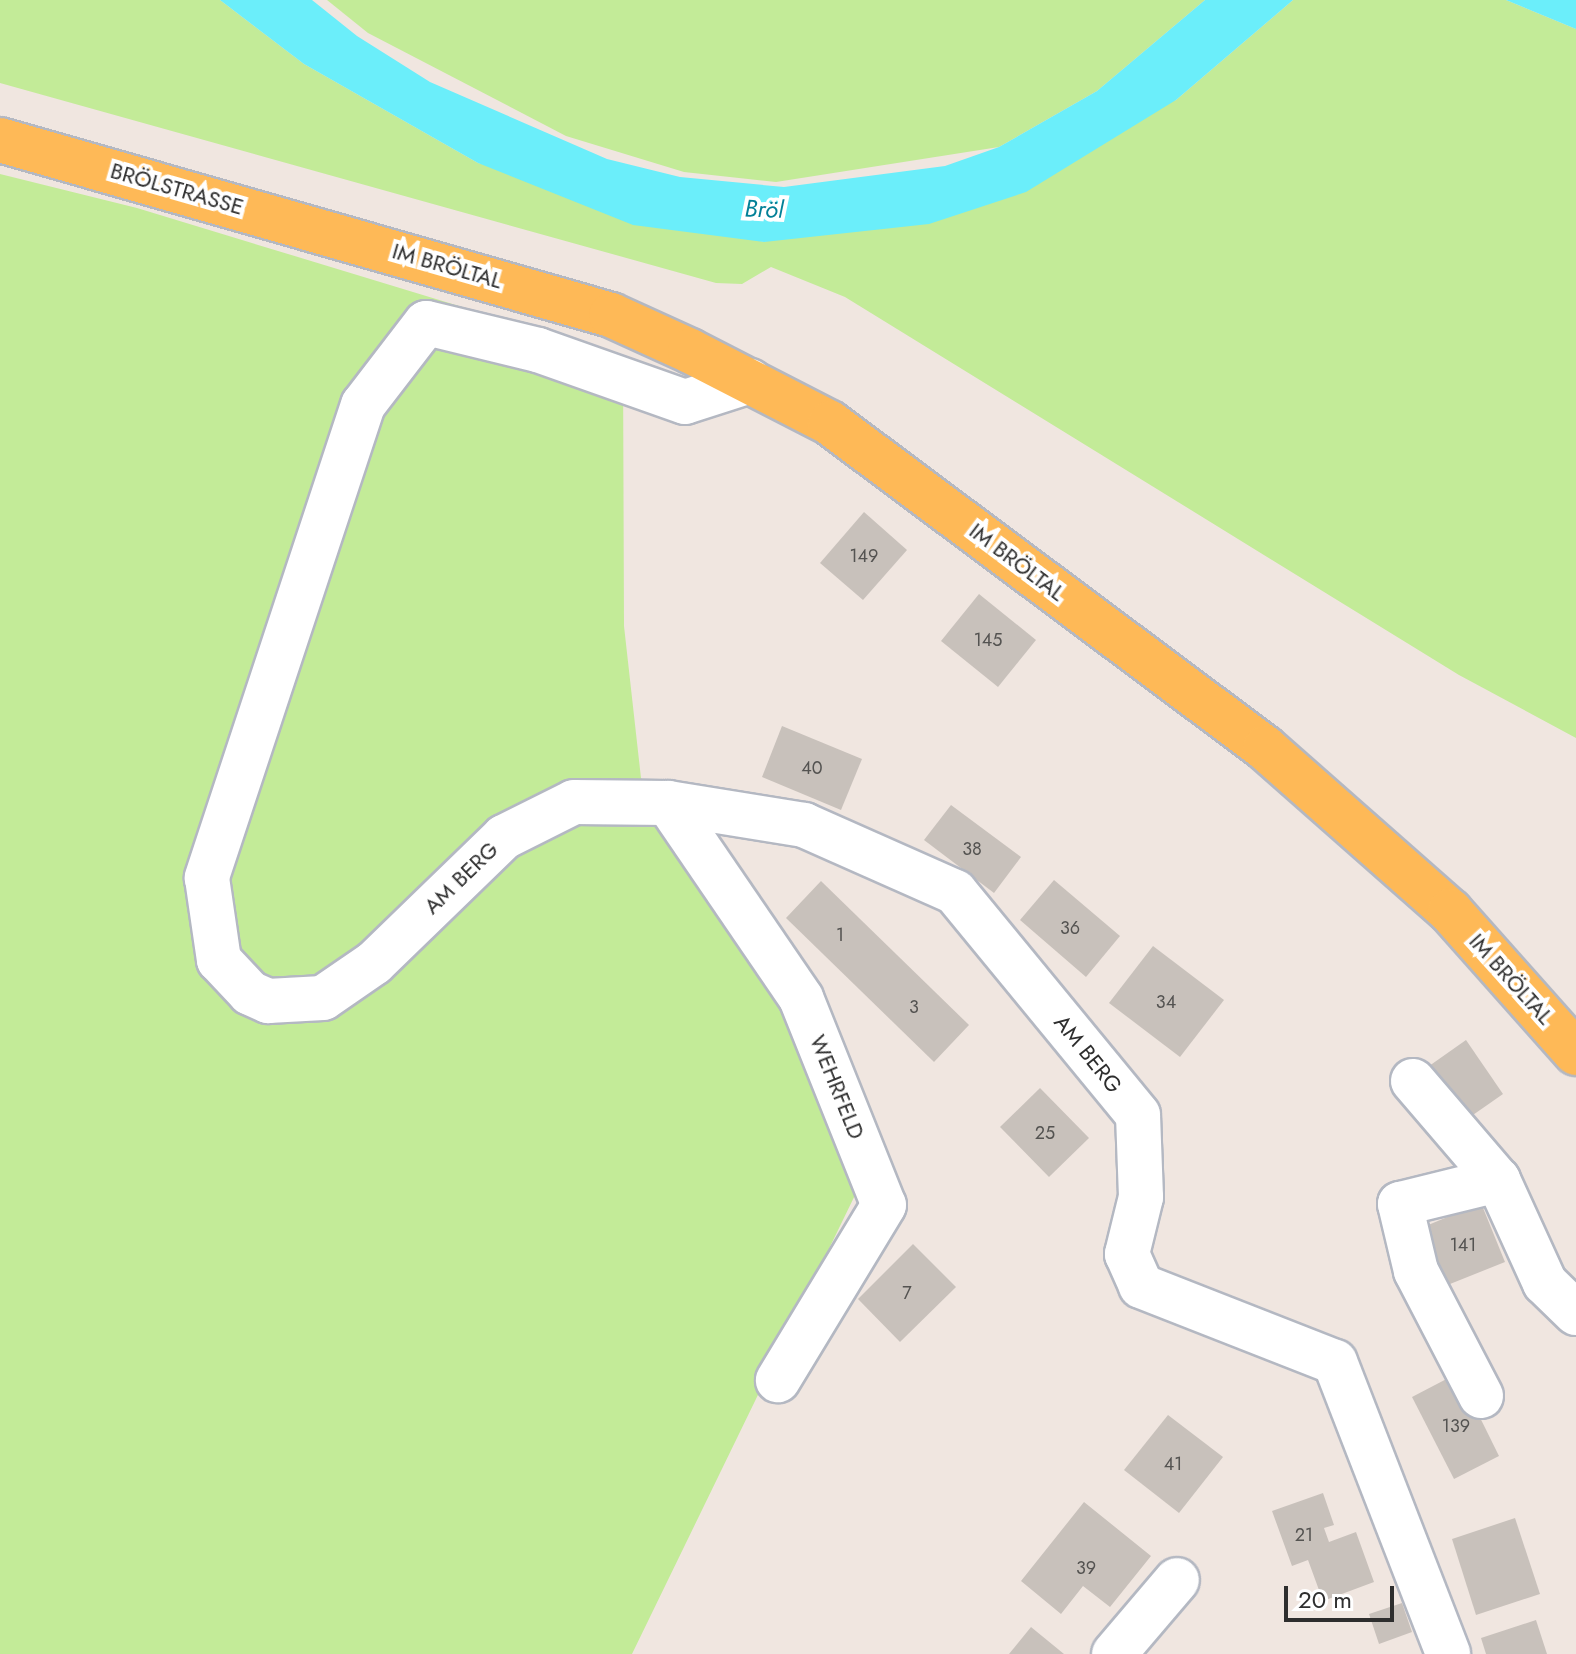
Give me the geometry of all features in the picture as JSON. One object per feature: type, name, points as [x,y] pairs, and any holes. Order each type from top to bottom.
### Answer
[{"type":"main road","name":"BRÖLSTRASSE","points":[[0,140],[353,238]]},
{"type":"main road","name":"IM BRÖLTAL","points":[[353,238],[611,315],[830,423],[1265,748],[1450,911],[1576,1053]]},
{"type":"street","name":"AM BERG","points":[[750,381],[685,402],[538,350],[426,323],[363,405],[207,878],[219,960],[250,993],[268,1001],[323,998],[374,963],[504,837],[574,802],[668,803],[804,825],[955,892],[1138,1115],[1141,1197],[1127,1254],[1141,1286],[1335,1362],[1448,1654]]},
{"type":"street","name":"WEHRFELD","points":[[668,803],[801,998],[884,1205],[778,1380]]},
{"type":"street","points":[[1413,1081],[1498,1180],[1545,1283],[1576,1313]]},
{"type":"street","points":[[1481,1396],[1416,1271],[1400,1204],[1498,1180]]},
{"type":"street","points":[[1114,1654],[1177,1580]]},
{"type":"green space","points":[[0,0],[220,0],[304,64],[478,163],[764,242],[1176,100],[1293,0],[1506,0],[1576,29],[1576,738],[1459,675],[845,297],[771,267],[742,284],[716,283],[0,83]]},
{"type":"green space","points":[[327,0],[1205,0],[1097,91],[999,147],[776,182],[684,172],[566,136],[368,33]]},
{"type":"green space","points":[[0,174],[137,208],[623,356],[624,626],[641,778],[784,1002],[858,1189],[632,1654],[0,1654]]},
{"type":"water","name":"Bröl","points":[[220,0],[312,0],[357,36],[430,82],[607,159],[680,177],[784,187],[945,166],[999,147],[1097,91],[1205,0],[1293,0],[1176,100],[1026,192],[929,224],[764,242],[633,225],[478,163],[304,64]]},
{"type":"water","points":[[1506,0],[1576,0],[1576,29]]},
{"type":"building","points":[[864,512],[907,550],[863,600],[820,563]]},
{"type":"building","points":[[979,594],[1036,640],[998,687],[941,641]]},
{"type":"building","points":[[782,726],[862,759],[841,810],[762,777]]},
{"type":"building","points":[[951,805],[1021,857],[994,893],[924,840]]},
{"type":"building","points":[[1054,880],[1120,936],[1086,977],[1020,920]]},
{"type":"building","points":[[821,881],[969,1025],[934,1062],[786,918]]},
{"type":"building","points":[[1153,946],[1224,1000],[1180,1057],[1109,1003]]},
{"type":"building","points":[[1466,1040],[1503,1094],[1460,1124],[1422,1071]]},
{"type":"building","points":[[1040,1088],[1089,1138],[1049,1177],[1000,1127]]},
{"type":"building","points":[[1481,1203],[1505,1262],[1445,1286],[1421,1228]]},
{"type":"building","points":[[913,1244],[956,1287],[900,1342],[858,1299]]},
{"type":"building","points":[[1458,1373],[1499,1456],[1454,1479],[1412,1397]]},
{"type":"building","points":[[1168,1415],[1223,1457],[1179,1513],[1124,1470]]},
{"type":"building","points":[[1323,1493],[1334,1525],[1324,1528],[1329,1542],[1356,1532],[1374,1582],[1323,1601],[1308,1560],[1292,1566],[1272,1511]]},
{"type":"building","points":[[1084,1502],[1151,1556],[1110,1607],[1083,1586],[1061,1614],[1021,1581]]},
{"type":"building","points":[[1515,1518],[1540,1594],[1476,1615],[1452,1539]]},
{"type":"building","points":[[1402,1603],[1412,1632],[1379,1644],[1369,1614]]},
{"type":"building","points":[[1536,1620],[1547,1654],[1486,1654],[1481,1638]]},
{"type":"building","points":[[1031,1627],[1064,1654],[1009,1654]]}]
